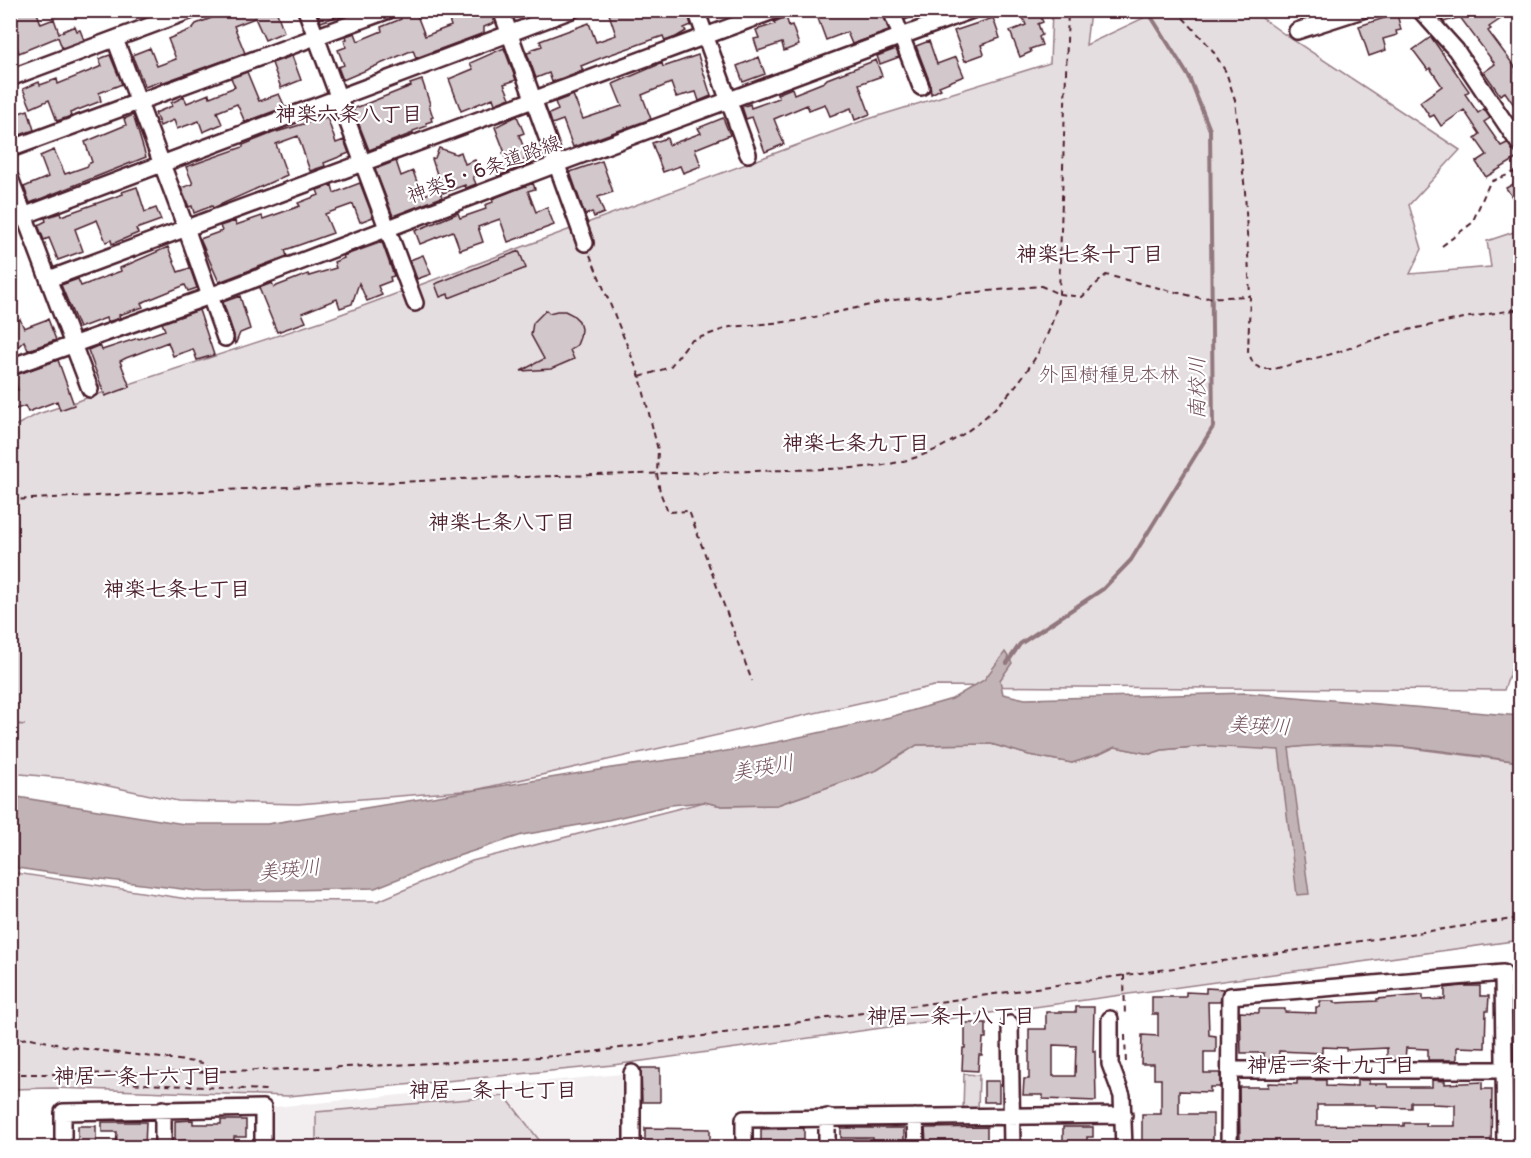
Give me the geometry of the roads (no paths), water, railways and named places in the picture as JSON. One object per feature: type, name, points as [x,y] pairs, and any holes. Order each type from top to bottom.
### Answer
[{"type":"street","points":[[306,10],[415,303]]},
{"type":"street","points":[[10,149],[389,10]]},
{"type":"street","points":[[501,10],[585,243]]},
{"type":"street","points":[[17,219],[572,10]]},
{"type":"street","points":[[696,10],[747,154]]},
{"type":"street","points":[[49,279],[776,10]]},
{"type":"street","points":[[891,10],[921,87]]},
{"type":"street","name":"神楽5・6条道路線","points":[[10,367],[210,296],[387,227],[902,38],[972,10]]},
{"type":"street","points":[[1297,31],[1362,10]]},
{"type":"street","points":[[1420,10],[1455,50],[1521,145]]},
{"type":"street","points":[[10,78],[186,12]]},
{"type":"street","points":[[115,39],[225,338]]},
{"type":"street","points":[[10,178],[17,219],[49,279],[90,389]]},
{"type":"street","points":[[1229,1148],[1230,996],[1503,973],[1504,1148]]},
{"type":"street","points":[[1504,981],[1521,981]]},
{"type":"street","points":[[1110,1019],[1110,1064],[1122,1096],[1124,1148]]},
{"type":"street","points":[[1010,1024],[1012,1148]]},
{"type":"street","points":[[1230,1070],[1521,1070]]},
{"type":"street","points":[[632,1073],[632,1148]]},
{"type":"street","points":[[63,1148],[63,1112],[263,1108],[263,1148]]},
{"type":"street","points":[[163,1109],[163,1148]]},
{"type":"street","points":[[744,1148],[744,1119],[1124,1115]]},
{"type":"street","points":[[827,1117],[827,1148]]},
{"type":"street","points":[[915,1117],[916,1148]]},
{"type":"water","name":"美瑛川","points":[[1005,652],[1012,663],[1000,680],[1003,694],[1025,699],[1247,693],[1520,716],[1520,762],[1434,750],[1376,745],[1318,745],[1289,748],[1309,894],[1297,895],[1279,750],[1205,746],[1162,750],[1150,754],[1115,747],[1072,763],[1029,755],[991,744],[917,745],[877,770],[777,805],[722,806],[704,802],[671,805],[608,820],[522,835],[443,861],[375,888],[206,892],[11,867],[11,796],[184,824],[267,824],[704,755],[777,742],[890,717],[952,699],[984,680]]},
{"type":"water","points":[[575,1141],[609,1141],[609,1147],[575,1147]]},
{"type":"waterway","name":"南校川","points":[[1007,663],[1020,644],[1103,589],[1131,560],[1213,427],[1210,130],[1189,77],[1147,10]]},
{"type":"waterway","points":[[13,864],[14,1031]]},
{"type":"waterway","points":[[13,1148],[14,1095]]},
{"type":"district","name":"神楽六条八丁目","points":[[349,114]]},
{"type":"district","name":"神楽七条十丁目","points":[[1090,254]]},
{"type":"district","name":"神楽七条九丁目","points":[[856,443]]},
{"type":"district","name":"神楽七条八丁目","points":[[502,522]]},
{"type":"district","name":"神楽七条七丁目","points":[[177,589]]},
{"type":"district","name":"神居一条十八丁目","points":[[951,1016]]},
{"type":"district","name":"神居一条十九丁目","points":[[1331,1065]]},
{"type":"district","name":"神居一条十六丁目","points":[[138,1076]]},
{"type":"district","name":"神居一条十七丁目","points":[[493,1090]]},
{"type":"park label","name":"外国樹種見本林","points":[[1109,374]]}]
